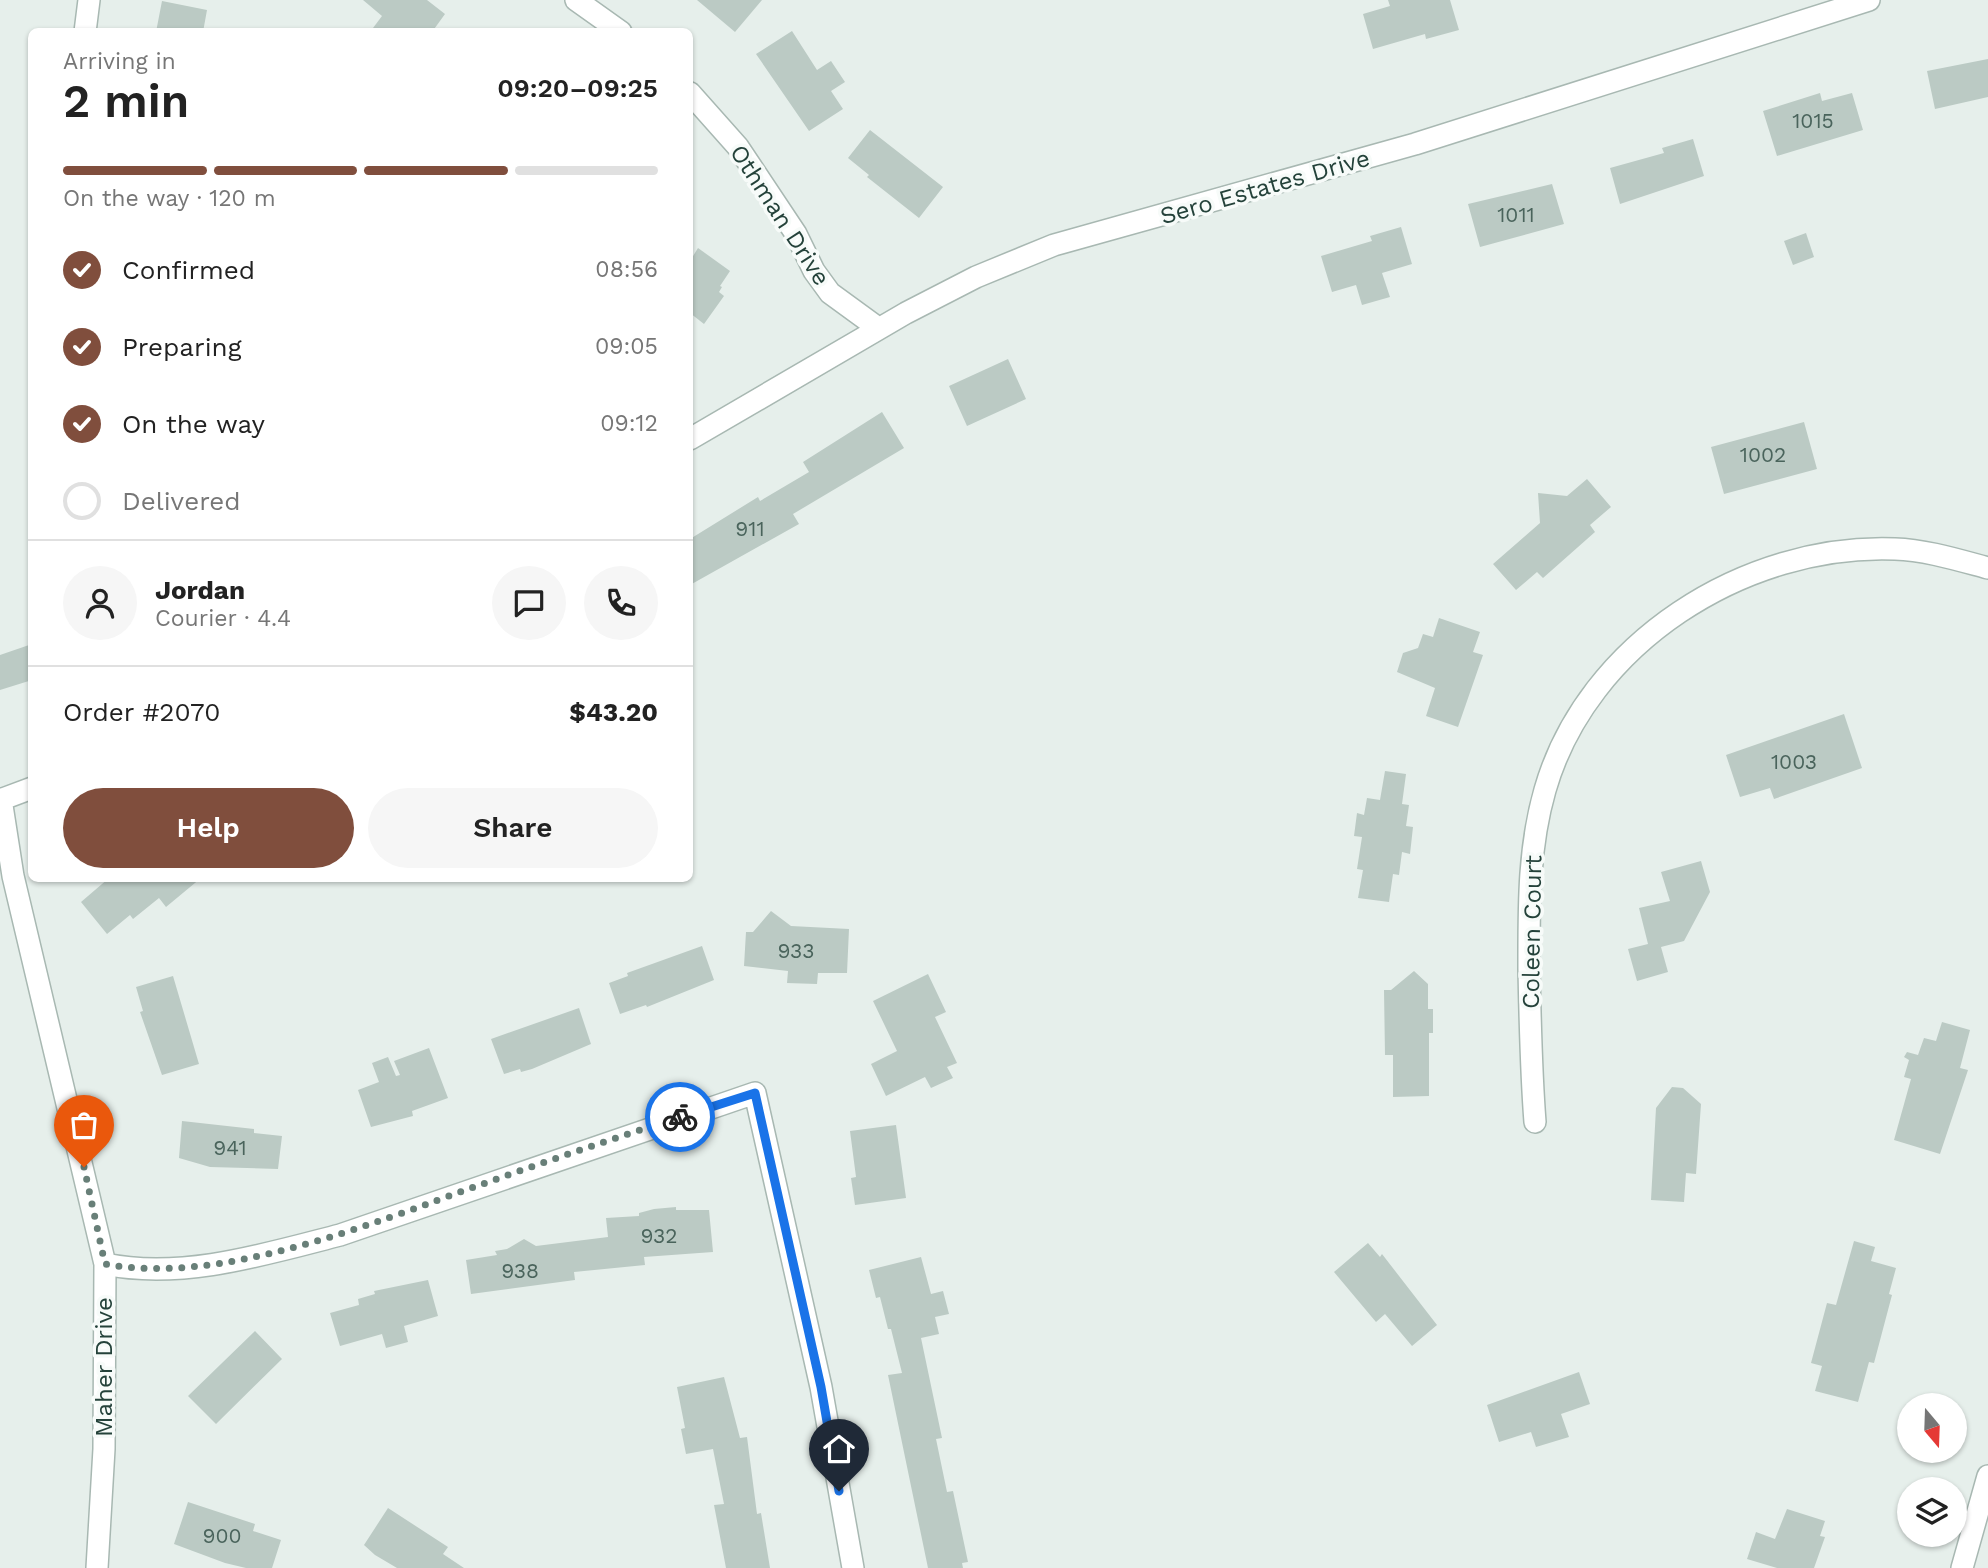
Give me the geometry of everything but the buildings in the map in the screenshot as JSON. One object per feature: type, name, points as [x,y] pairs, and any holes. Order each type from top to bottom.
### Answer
[{"type":"street","points":[[86,28],[89,0]]},
{"type":"street","points":[[576,0],[615,28]]},
{"type":"street","name":"Sero Estates Drive","points":[[693,437],[878,328],[976,277],[1054,246],[1415,144],[1869,0]]},
{"type":"street","name":"Othman Drive","points":[[693,96],[738,147],[796,234],[814,271],[830,293],[878,328]]},
{"type":"street","name":"Coleen Court","points":[[1535,1122],[1531,1069],[1529,910],[1535,831],[1545,789],[1560,748],[1587,702],[1608,674],[1640,642],[1686,607],[1747,577],[1790,562],[1825,553],[1896,549],[1937,555],[1988,568]]},
{"type":"street","points":[[1,800],[28,790]]},
{"type":"street","name":"Maher Drive","points":[[1,800],[13,876],[105,1264],[105,1424],[97,1568]]},
{"type":"street","points":[[105,1264],[121,1267],[191,1266],[244,1258],[328,1238],[755,1093],[821,1387],[853,1568]]},
{"type":"street","points":[[1962,1568],[1988,1476]]},
{"type":"way so far","points":[[84,1167],[105,1264],[121,1267],[191,1266],[277,1251],[340,1235],[680,1117]]},
{"type":"route","points":[[680,1117],[755,1093],[821,1387],[839,1491]]}]
